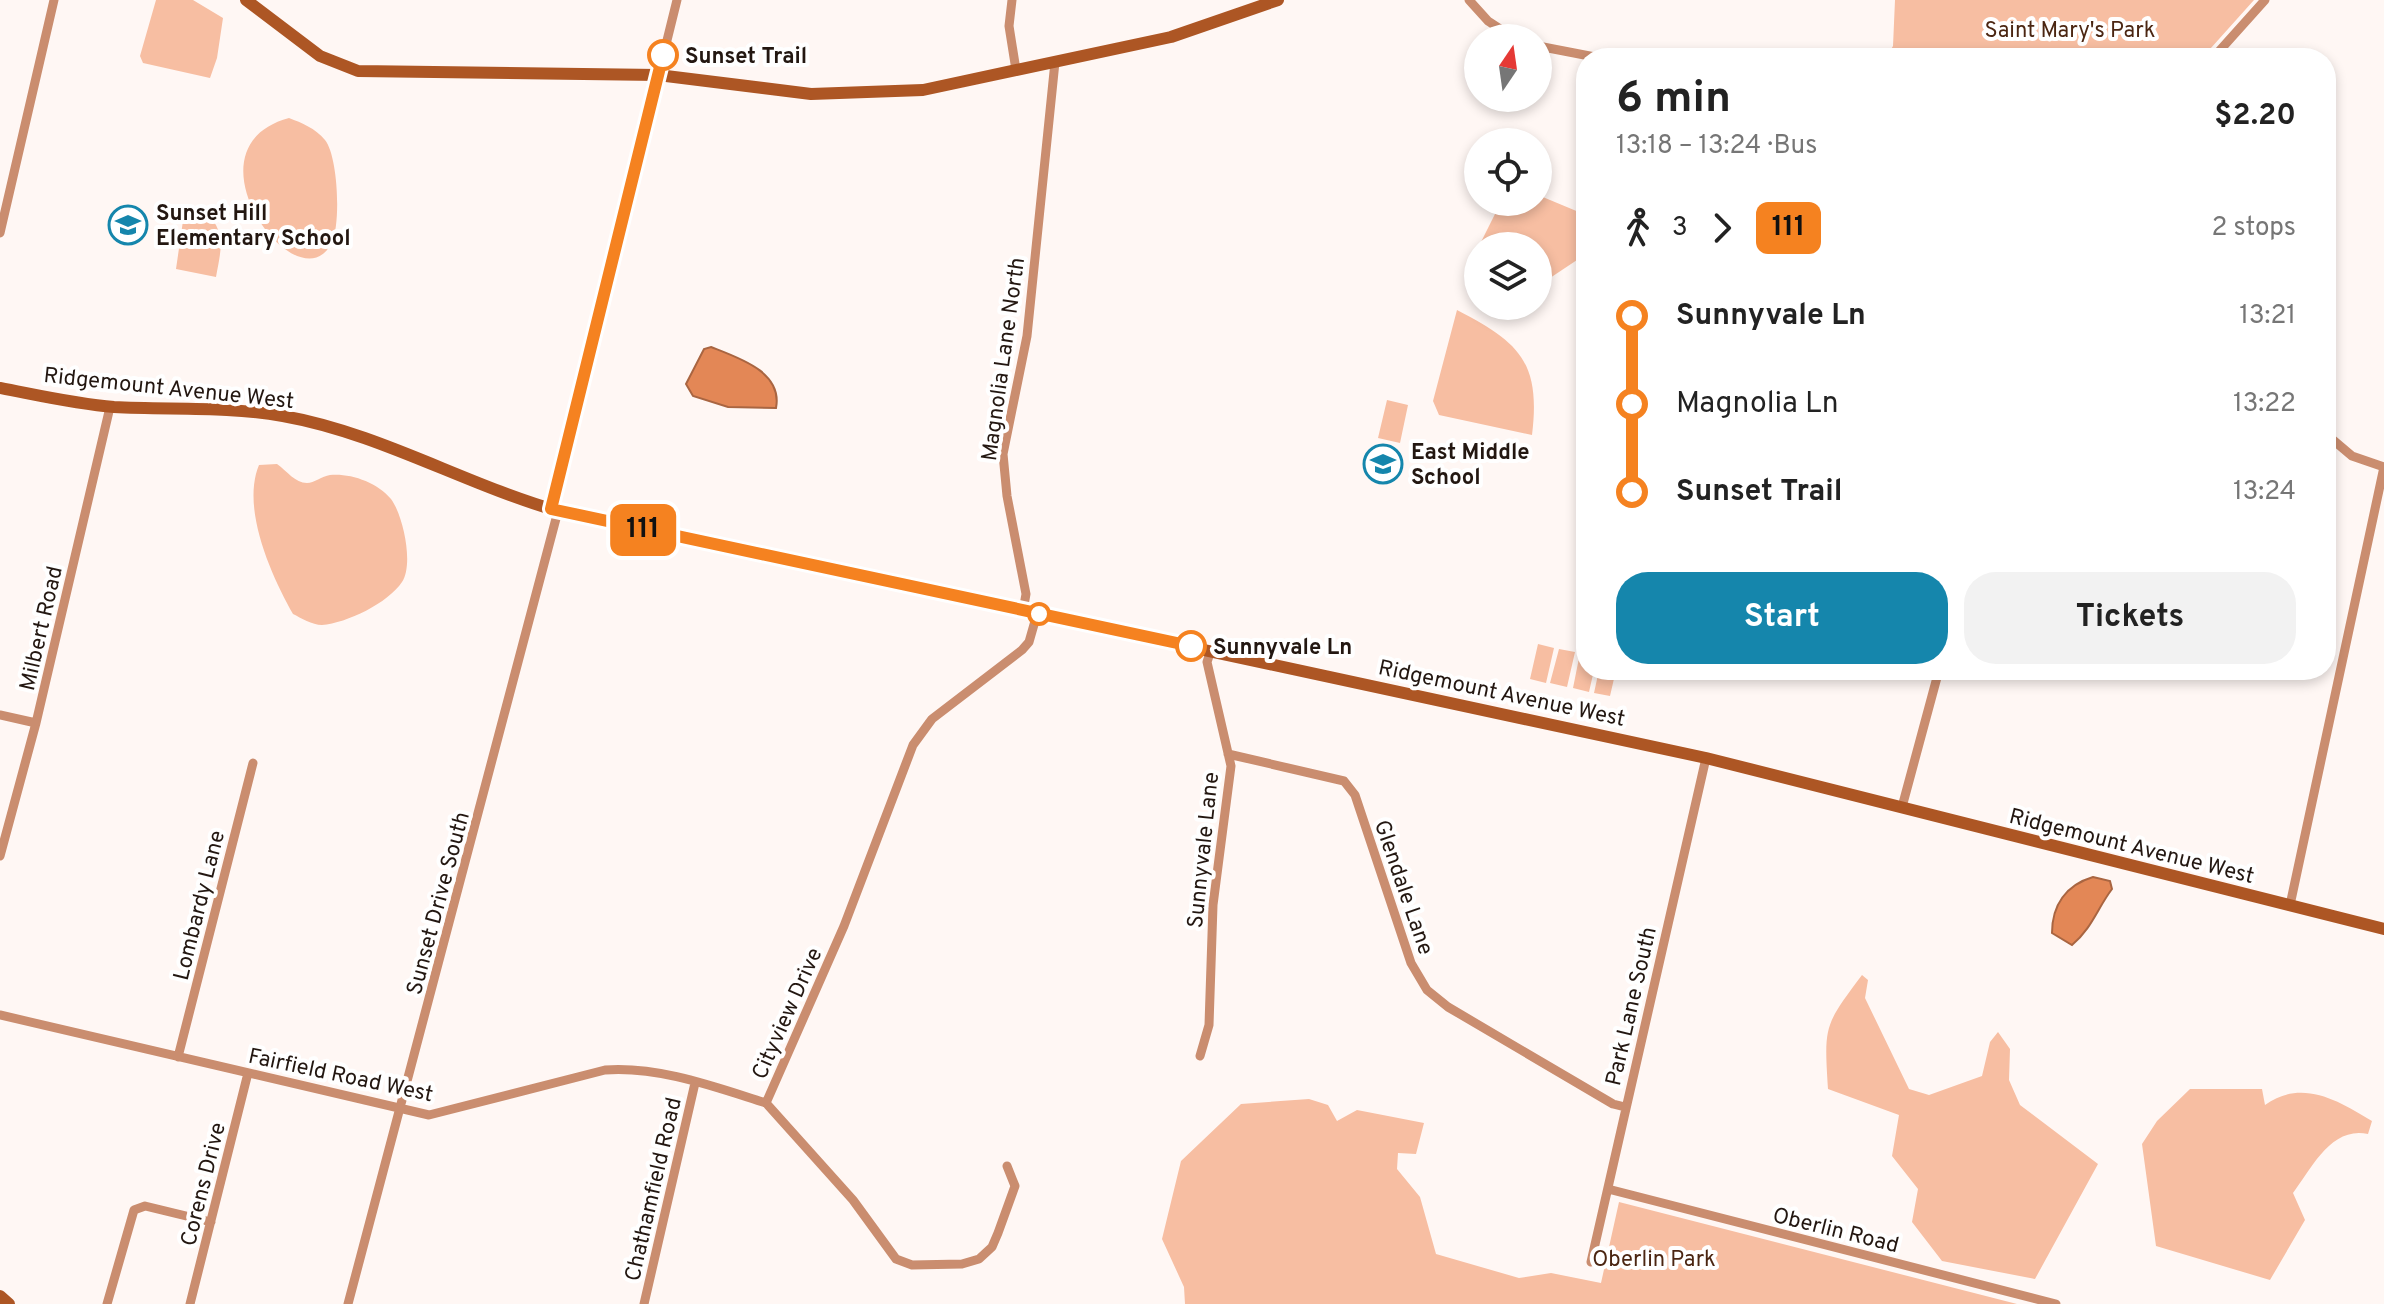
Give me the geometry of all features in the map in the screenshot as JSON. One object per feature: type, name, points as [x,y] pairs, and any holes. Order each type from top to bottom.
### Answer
[{"type":"street","points":[[0,233],[54,0]]},
{"type":"street","points":[[246,0],[311,51],[358,71],[658,75],[811,94],[923,90],[1193,31],[1278,0]]},
{"type":"street","name":"Sunset Drive South","points":[[348,1304],[554,510],[677,0]]},
{"type":"street","points":[[1012,0],[1009,26],[1016,70]]},
{"type":"street","points":[[1469,0],[1493,24]]},
{"type":"street","points":[[2222,48],[2265,0]]},
{"type":"street","points":[[1552,49],[1576,53]]},
{"type":"street","name":"Magnolia Lane North","points":[[1023,611],[1026,594],[1005,486],[1003,454],[1027,336],[1055,62]]},
{"type":"street","name":"Ridgemount Avenue West","points":[[0,388],[110,407],[212,409],[283,416],[357,435],[508,496],[554,510],[1706,758],[2384,929]]},
{"type":"street","name":"Milbert Road","points":[[0,856],[36,723],[110,407]]},
{"type":"street","points":[[2290,905],[2384,467],[2352,456],[2336,442]]},
{"type":"street","name":"Cityview Drive","points":[[1007,1166],[1015,1186],[992,1247],[979,1259],[962,1264],[912,1265],[896,1259],[853,1200],[766,1103],[838,940],[913,745],[932,719],[1022,650],[1029,642],[1037,614]]},
{"type":"street","name":"Sunnyvale Lane","points":[[1200,1056],[1209,1025],[1209,952],[1230,780],[1228,754],[1207,662],[1211,650]]},
{"type":"street","points":[[1902,807],[1936,680]]},
{"type":"street","points":[[0,715],[36,723]]},
{"type":"street","name":"Glendale Lane","points":[[1228,754],[1344,781],[1355,795],[1411,963],[1427,990],[1498,1037],[1625,1107]]},
{"type":"street","name":"Park Lane South","points":[[1591,1262],[1706,758]]},
{"type":"street","name":"Lombardy Lane","points":[[178,1057],[253,763]]},
{"type":"street","name":"Fairfield Road West","points":[[0,1015],[429,1115],[614,1069],[640,1069],[766,1103]]},
{"type":"street","name":"Corens Drive","points":[[190,1304],[248,1073]]},
{"type":"street","name":"Chathamfield Road","points":[[644,1304],[695,1083]]},
{"type":"street","name":"Oberlin Road","points":[[1608,1189],[2056,1304]]},
{"type":"street","points":[[107,1304],[134,1210],[145,1206],[211,1222]]},
{"type":"street","points":[[0,1296],[9,1304]]},
{"type":"green space","points":[[156,0],[193,0],[223,18],[217,58],[210,78],[143,63],[140,56]]},
{"type":"green space","name":"Saint Mary's Park","points":[[1895,0],[2254,0],[2211,48],[1893,46]]},
{"type":"green space","points":[[289,118],[321,136],[333,160],[337,190],[335,233],[332,242],[316,257],[296,256],[275,241],[257,217],[245,188],[244,160],[258,135]]},
{"type":"green space","points":[[1552,201],[1576,211],[1576,261],[1552,277],[1552,232],[1486,232],[1494,216],[1552,216]]},
{"type":"green space","points":[[200,206],[219,231],[220,256],[216,277],[176,269],[185,207]]},
{"type":"green space","points":[[1457,310],[1464,314],[1464,320],[1474,320],[1496,333],[1521,357],[1533,389],[1532,435],[1439,415],[1433,401]]},
{"type":"green space","points":[[1387,400],[1408,405],[1400,443],[1378,438]]},
{"type":"green space","points":[[277,464],[303,482],[310,483],[330,475],[363,480],[391,499],[403,528],[407,552],[405,574],[396,590],[366,611],[332,623],[314,624],[293,614],[268,561],[256,521],[254,482],[259,465]]},
{"type":"green space","points":[[1538,644],[1554,648],[1546,683],[1530,679]]},
{"type":"green space","points":[[1559,649],[1575,652],[1567,687],[1550,683]]},
{"type":"green space","points":[[1576,673],[1576,680],[1592,680],[1589,692],[1573,688]]},
{"type":"green space","points":[[1597,680],[1614,680],[1610,696],[1594,693]]},
{"type":"green space","points":[[1862,975],[1868,980],[1865,998],[1909,1089],[1929,1095],[1982,1076],[1990,1042],[1998,1032],[2010,1049],[2009,1080],[2020,1105],[2098,1164],[2035,1279],[1942,1261],[1912,1222],[1918,1189],[1892,1156],[1899,1115],[1828,1089],[1826,1051],[1829,1027],[1840,1005]]},
{"type":"green space","points":[[2190,1089],[2262,1089],[2265,1105],[2293,1093],[2320,1095],[2372,1121],[2368,1134],[2343,1136],[2324,1151],[2293,1193],[2305,1220],[2270,1280],[2156,1246],[2142,1144],[2157,1121]]},
{"type":"green space","name":"Oberlin Park","points":[[1309,1099],[1328,1105],[1337,1121],[1357,1110],[1424,1123],[1416,1154],[1398,1153],[1397,1169],[1420,1197],[1436,1254],[1519,1278],[1551,1273],[1601,1283],[1619,1202],[2017,1304],[1185,1304],[1184,1287],[1162,1239],[1181,1161],[1241,1104]]},
{"type":"shaded area","points":[[711,347],[746,362],[766,376],[773,385],[776,408],[728,407],[693,396],[686,384],[704,349]]},
{"type":"shaded area","points":[[2093,877],[2110,881],[2112,889],[2072,945],[2052,933],[2055,914],[2068,891]]},
{"type":"bus line","name":"111","points":[[663,55],[551,509],[1191,646]]},
{"type":"place","name":"Sunset Trail","points":[[663,55]]},
{"type":"place","name":"Sunset Hill Elementary School","points":[[128,225]]},
{"type":"place","name":"East Middle School","points":[[1383,464]]},
{"type":"place","name":"Sunnyvale Ln","points":[[1191,646]]}]
